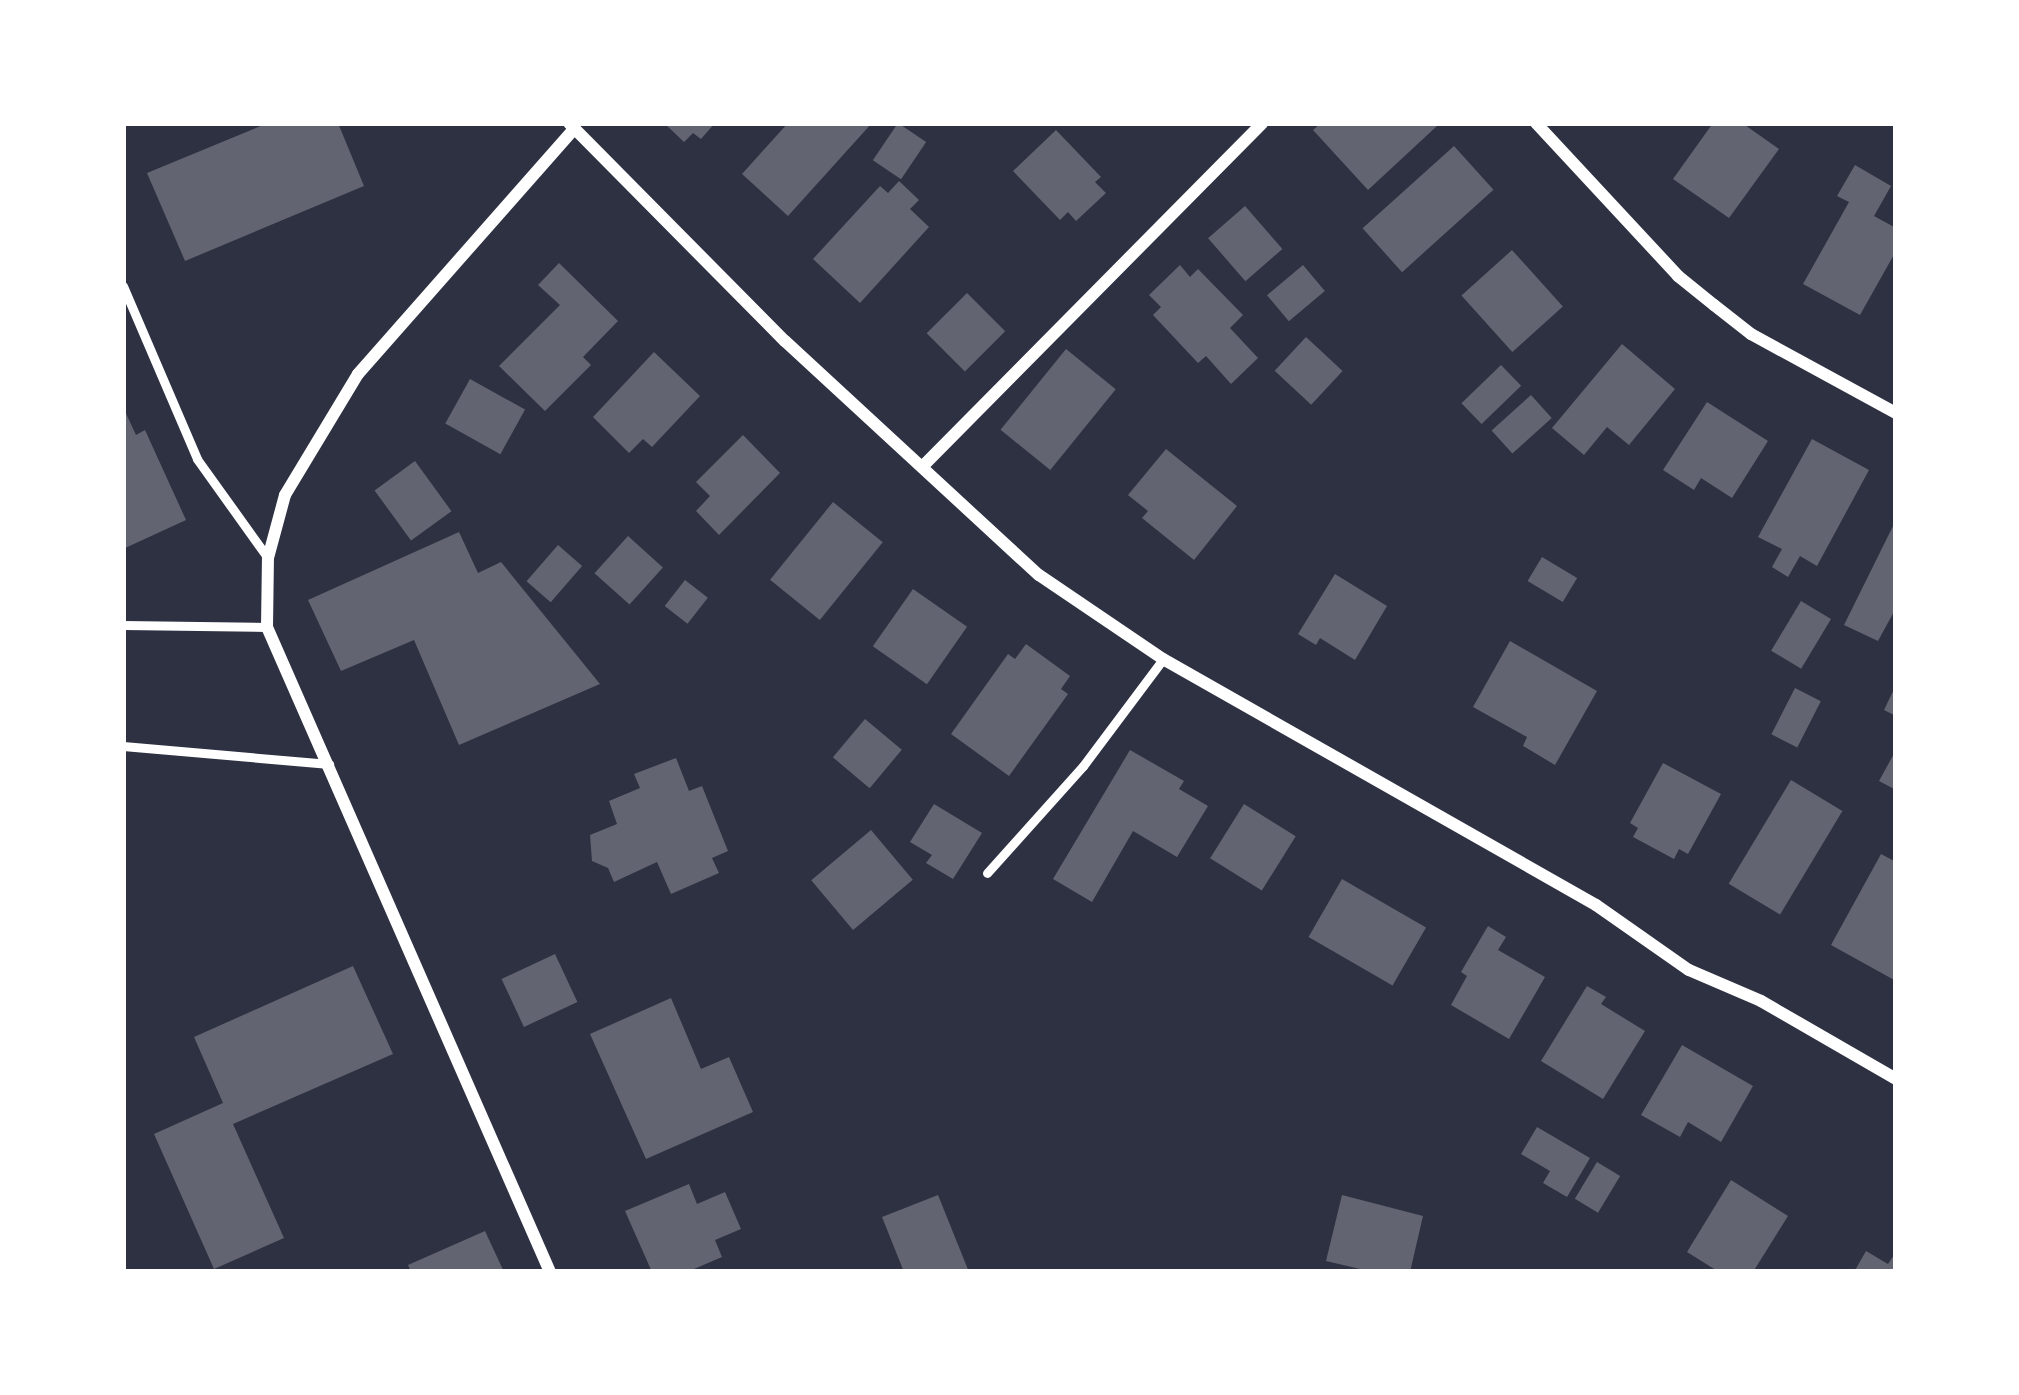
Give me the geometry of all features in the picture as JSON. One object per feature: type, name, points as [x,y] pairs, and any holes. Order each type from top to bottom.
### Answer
[{"type":"street","points":[[922,466],[1262,123]]},
{"type":"street","points":[[1536,123],[1678,276],[1751,334],[1896,413]]},
{"type":"street","points":[[550,1272],[267,627],[268,558],[284,495],[358,374],[571,126],[785,341],[1040,574],[1163,659],[1596,905],[1689,970],[1761,1000],[1896,1078]]},
{"type":"lane","points":[[123,286],[197,459],[268,558]]},
{"type":"lane","points":[[123,625],[267,627]]},
{"type":"lane","points":[[987,873],[1084,766],[1163,659]]},
{"type":"lane","points":[[123,746],[329,764]]},
{"type":"building","points":[[268,123],[338,123],[364,186],[185,261],[147,173]]},
{"type":"building","points":[[664,123],[715,123],[701,139],[693,133],[684,142]]},
{"type":"building","points":[[788,123],[872,123],[788,216],[742,174]]},
{"type":"building","points":[[898,123],[926,142],[901,179],[873,160]]},
{"type":"building","points":[[1321,123],[1437,126],[1368,190],[1313,130]]},
{"type":"building","points":[[1713,123],[1742,123],[1779,149],[1729,218],[1673,179]]},
{"type":"building","points":[[1056,130],[1101,177],[1095,182],[1106,193],[1076,221],[1068,212],[1060,220],[1013,171]]},
{"type":"building","points":[[1454,146],[1493,190],[1402,272],[1363,228]]},
{"type":"building","points":[[1855,165],[1891,186],[1874,216],[1896,228],[1896,251],[1860,315],[1803,284],[1849,202],[1837,196]]},
{"type":"building","points":[[899,181],[919,200],[910,209],[929,227],[860,303],[813,259],[880,186],[888,193]]},
{"type":"building","points":[[1245,206],[1282,249],[1245,281],[1208,238]]},
{"type":"building","points":[[1512,250],[1563,306],[1512,352],[1461,296]]},
{"type":"building","points":[[559,263],[618,321],[583,357],[591,365],[545,411],[499,366],[560,305],[538,285]]},
{"type":"building","points":[[1180,265],[1190,277],[1198,269],[1243,315],[1230,328],[1258,358],[1231,384],[1206,356],[1198,363],[1153,315],[1161,307],[1149,295]]},
{"type":"building","points":[[1303,265],[1325,291],[1289,321],[1267,295]]},
{"type":"building","points":[[967,293],[1005,331],[965,371],[927,333]]},
{"type":"building","points":[[1306,337],[1343,371],[1311,405],[1275,371]]},
{"type":"building","points":[[1622,344],[1675,389],[1629,445],[1607,427],[1584,455],[1552,428]]},
{"type":"building","points":[[1066,349],[1116,389],[1050,470],[1001,430]]},
{"type":"building","points":[[654,352],[700,396],[652,447],[643,439],[629,453],[593,417]]},
{"type":"building","points":[[1501,365],[1521,386],[1482,424],[1461,403]]},
{"type":"building","points":[[470,379],[525,410],[500,454],[445,424]]},
{"type":"building","points":[[1531,395],[1552,418],[1512,454],[1492,430]]},
{"type":"building","points":[[1707,402],[1768,441],[1732,498],[1701,478],[1694,490],[1663,470]]},
{"type":"building","points":[[123,407],[136,435],[145,430],[186,520],[123,549]]},
{"type":"building","points":[[743,435],[780,473],[719,535],[696,511],[710,496],[696,482]]},
{"type":"building","points":[[1812,439],[1869,470],[1817,566],[1800,556],[1788,577],[1772,567],[1782,549],[1758,537]]},
{"type":"building","points":[[1166,449],[1237,506],[1194,560],[1142,518],[1148,511],[1128,495]]},
{"type":"building","points":[[415,461],[451,511],[411,541],[375,490]]},
{"type":"building","points":[[833,502],[883,542],[820,620],[770,580]]},
{"type":"building","points":[[1896,520],[1896,608],[1878,641],[1844,625]]},
{"type":"building","points":[[459,532],[478,573],[501,562],[600,684],[459,745],[414,640],[341,671],[308,600]]},
{"type":"building","points":[[628,536],[663,567],[629,605],[595,573]]},
{"type":"building","points":[[558,545],[582,566],[551,602],[527,581]]},
{"type":"building","points":[[1542,557],[1577,578],[1563,602],[1528,581]]},
{"type":"building","points":[[1335,574],[1387,606],[1355,660],[1320,638],[1316,645],[1298,634]]},
{"type":"building","points":[[685,580],[708,598],[688,624],[665,606]]},
{"type":"building","points":[[913,589],[967,627],[927,684],[873,646]]},
{"type":"building","points":[[1801,601],[1831,619],[1801,669],[1771,651]]},
{"type":"building","points":[[1510,641],[1597,691],[1555,765],[1523,746],[1527,737],[1473,707]]},
{"type":"building","points":[[1026,644],[1070,676],[1061,689],[1068,694],[1009,776],[951,734],[1008,654],[1015,659]]},
{"type":"building","points":[[1896,685],[1896,716],[1884,710]]},
{"type":"building","points":[[1795,688],[1821,701],[1797,747],[1771,734]]},
{"type":"building","points":[[865,719],[902,750],[870,788],[833,757]]},
{"type":"building","points":[[1130,750],[1184,781],[1179,789],[1208,806],[1177,857],[1133,831],[1092,902],[1053,879]]},
{"type":"building","points":[[1896,750],[1896,790],[1879,781]]},
{"type":"building","points":[[676,758],[689,791],[702,786],[728,851],[712,858],[719,873],[671,894],[657,862],[614,882],[608,868],[592,861],[590,835],[617,824],[609,801],[640,788],[634,774]]},
{"type":"building","points":[[1663,763],[1721,794],[1688,854],[1679,849],[1674,859],[1633,837],[1638,828],[1630,823]]},
{"type":"building","points":[[1791,780],[1842,811],[1780,915],[1729,884]]},
{"type":"building","points":[[934,804],[982,833],[953,879],[926,863],[932,855],[910,842]]},
{"type":"building","points":[[1244,804],[1296,836],[1262,891],[1210,858]]},
{"type":"building","points":[[871,830],[913,880],[853,930],[811,880]]},
{"type":"building","points":[[1881,854],[1896,862],[1896,981],[1831,945]]},
{"type":"building","points":[[1342,879],[1426,928],[1393,986],[1308,937]]},
{"type":"building","points":[[1488,926],[1506,937],[1498,950],[1545,977],[1509,1039],[1451,1005],[1467,976],[1461,972]]},
{"type":"building","points":[[555,954],[577,1002],[524,1027],[502,979]]},
{"type":"building","points":[[353,966],[393,1054],[233,1124],[284,1238],[214,1269],[154,1134],[223,1103],[194,1037]]},
{"type":"building","points":[[1587,986],[1606,997],[1601,1004],[1645,1031],[1603,1099],[1541,1061]]},
{"type":"building","points":[[671,998],[701,1069],[729,1057],[753,1112],[646,1159],[590,1034]]},
{"type":"building","points":[[1682,1045],[1753,1086],[1721,1142],[1688,1122],[1680,1137],[1641,1115]]},
{"type":"building","points":[[1537,1127],[1590,1158],[1567,1197],[1543,1183],[1550,1171],[1521,1154]]},
{"type":"building","points":[[1597,1162],[1620,1176],[1598,1213],[1575,1199]]},
{"type":"building","points":[[1731,1180],[1788,1216],[1753,1272],[1719,1272],[1687,1252]]},
{"type":"building","points":[[689,1184],[697,1204],[725,1192],[741,1229],[715,1240],[722,1257],[687,1272],[652,1272],[625,1211]]},
{"type":"building","points":[[938,1195],[969,1272],[904,1272],[882,1217]]},
{"type":"building","points":[[1342,1195],[1423,1216],[1410,1272],[1373,1272],[1326,1261]]},
{"type":"building","points":[[485,1231],[504,1272],[411,1272],[408,1265]]},
{"type":"building","points":[[1866,1251],[1888,1264],[1896,1252],[1896,1272],[1854,1272]]}]
